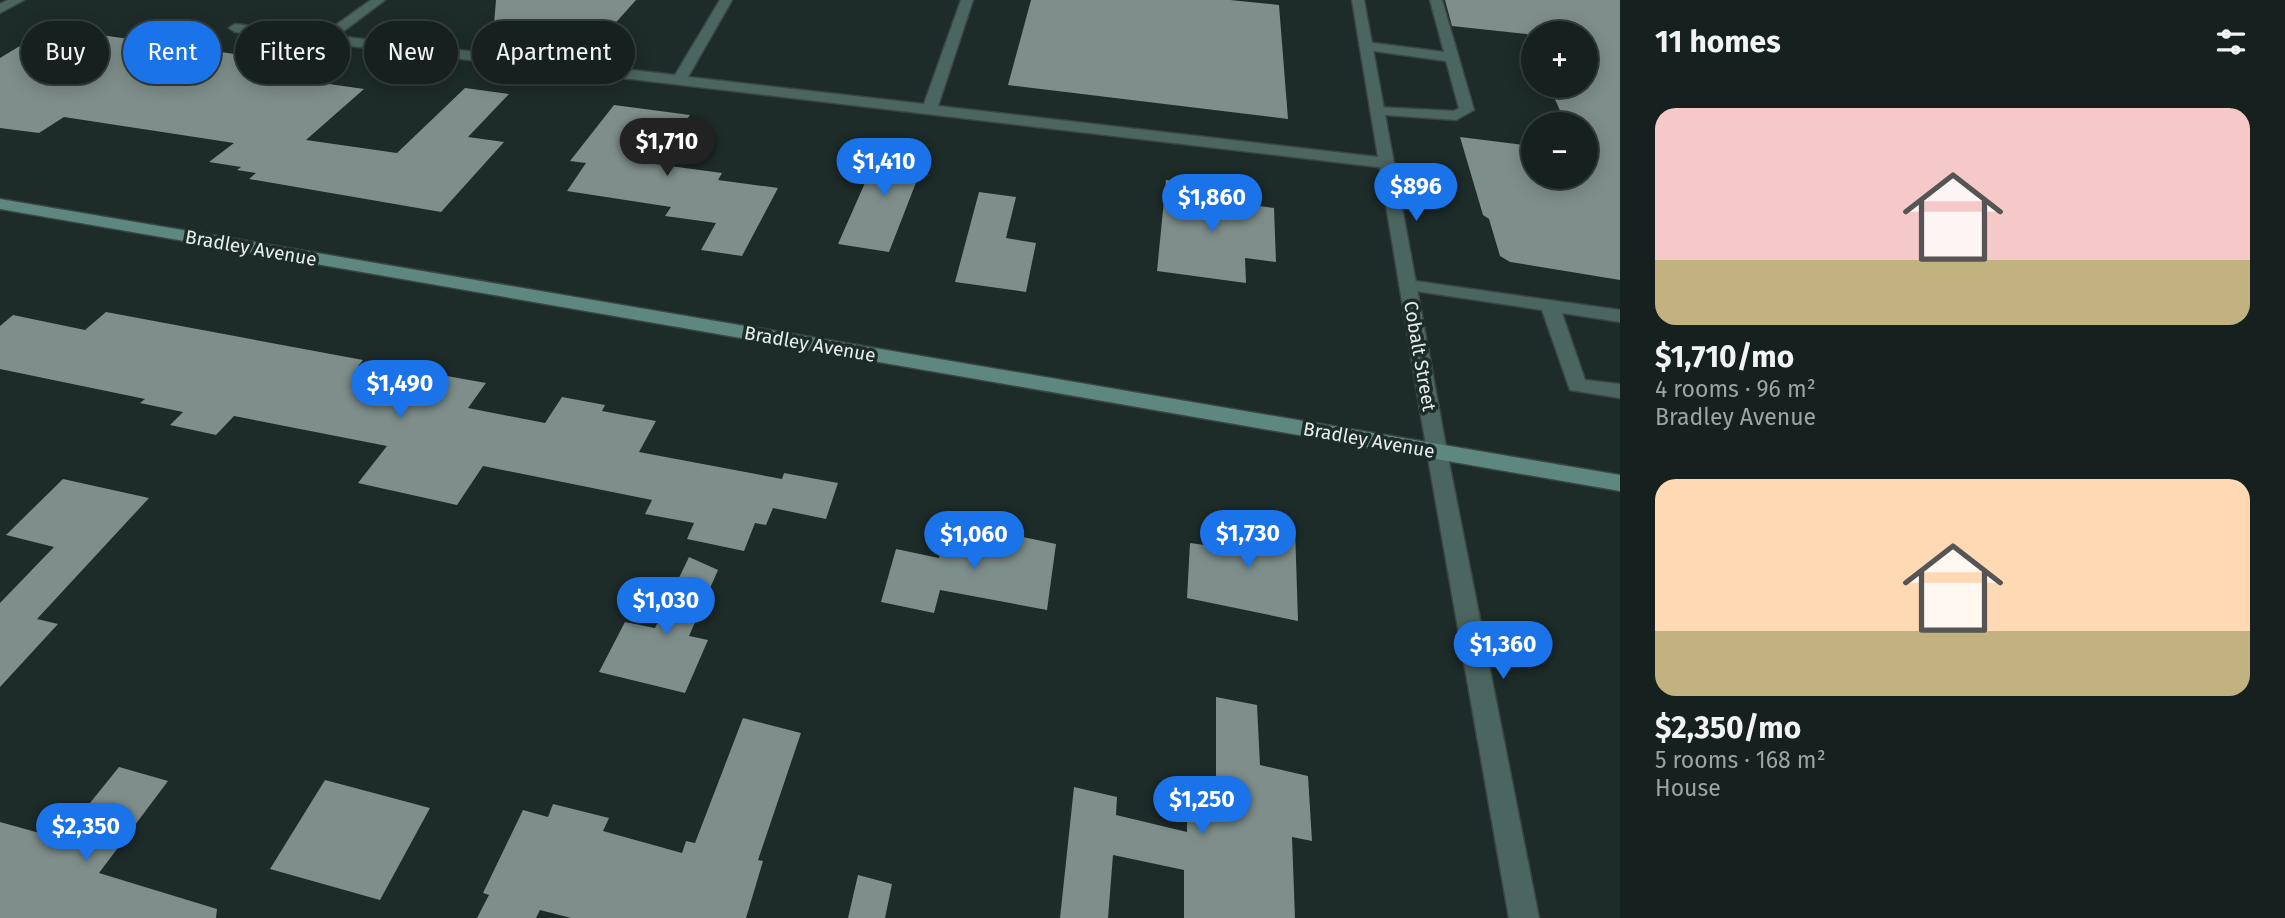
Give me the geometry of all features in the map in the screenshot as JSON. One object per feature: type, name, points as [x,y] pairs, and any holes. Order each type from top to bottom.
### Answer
[{"type":"street","points":[[0,9],[18,0]]},
{"type":"street","points":[[350,21],[379,0]]},
{"type":"street","points":[[679,80],[726,0]]},
{"type":"street","points":[[929,110],[967,0]]},
{"type":"street","name":"Cobalt Street","points":[[1358,0],[1437,452],[1524,918]]},
{"type":"street","points":[[1377,111],[1456,116],[1466,110],[1436,0]]},
{"type":"street","points":[[350,42],[1386,163]]},
{"type":"street","points":[[1366,46],[1450,57]]},
{"type":"street","name":"Bradley Avenue","points":[[0,204],[1620,483]]},
{"type":"street","points":[[1408,285],[1620,316]]},
{"type":"street","points":[[1550,306],[1577,385],[1620,391]]},
{"type":"building","points":[[496,0],[636,0],[617,21],[494,21]]},
{"type":"building","points":[[1031,0],[1230,0],[1279,5],[1288,119],[1008,85]]},
{"type":"building","points":[[1445,0],[1620,0],[1620,280],[1510,262],[1500,256],[1489,219],[1483,215],[1460,137],[1521,145],[1521,189],[1598,189],[1598,112],[1561,112],[1554,98],[1598,98],[1598,21],[1521,21],[1521,33],[1452,26]]},
{"type":"building","points":[[109,36],[123,38],[123,84],[221,84],[221,52],[235,54],[235,84],[329,84],[364,89],[306,140],[397,153],[465,88],[509,94],[468,137],[504,142],[441,212],[249,179],[256,173],[237,170],[241,167],[209,162],[234,143],[64,117],[39,133],[0,128],[0,58],[21,45],[21,84],[109,84]]},
{"type":"building","points":[[614,105],[690,115],[655,164],[722,173],[718,180],[778,188],[742,256],[701,250],[716,223],[665,216],[671,207],[567,191],[586,163],[570,161]]},
{"type":"building","points":[[883,142],[921,147],[916,160],[924,162],[889,252],[838,244]]},
{"type":"building","points":[[1166,180],[1216,187],[1216,200],[1274,208],[1276,262],[1245,258],[1246,283],[1157,271]]},
{"type":"building","points":[[979,192],[1016,197],[1006,238],[1036,243],[1026,292],[955,282]]},
{"type":"building","points":[[106,312],[363,360],[358,366],[437,380],[441,375],[486,383],[468,408],[545,423],[562,397],[605,405],[602,411],[656,421],[639,452],[782,479],[784,473],[838,483],[826,519],[773,508],[766,525],[755,523],[744,551],[687,539],[694,523],[645,514],[652,500],[483,466],[457,505],[358,483],[387,446],[234,416],[216,435],[170,425],[183,412],[140,403],[145,399],[0,369],[0,326],[13,315],[85,330]]},
{"type":"building","points":[[63,479],[149,498],[37,619],[58,624],[0,687],[0,603],[54,547],[6,535]]},
{"type":"building","points":[[1245,517],[1295,527],[1298,621],[1187,598],[1190,543],[1205,545],[1204,532],[1244,540]]},
{"type":"building","points":[[976,527],[1056,544],[1047,610],[940,590],[934,613],[881,602],[896,549],[939,558],[945,529],[975,535]]},
{"type":"building","points":[[689,557],[718,570],[689,636],[708,640],[685,693],[599,672],[625,622],[655,628]]},
{"type":"building","points":[[1216,697],[1257,705],[1260,765],[1308,776],[1312,841],[1292,837],[1295,918],[1184,918],[1184,870],[1113,855],[1108,918],[1060,918],[1074,787],[1117,797],[1116,815],[1187,832],[1187,795],[1216,801]]},
{"type":"building","points":[[743,718],[801,733],[758,860],[763,861],[746,918],[571,918],[540,910],[536,918],[477,918],[489,895],[483,893],[523,810],[548,817],[553,804],[609,818],[603,831],[682,853],[686,841],[695,843]]},
{"type":"building","points":[[119,767],[168,781],[99,873],[217,909],[216,918],[0,918],[0,822],[61,839]]},
{"type":"building","points":[[325,780],[430,808],[380,900],[270,869]]},
{"type":"building","points":[[858,875],[892,884],[885,918],[848,918]]}]
